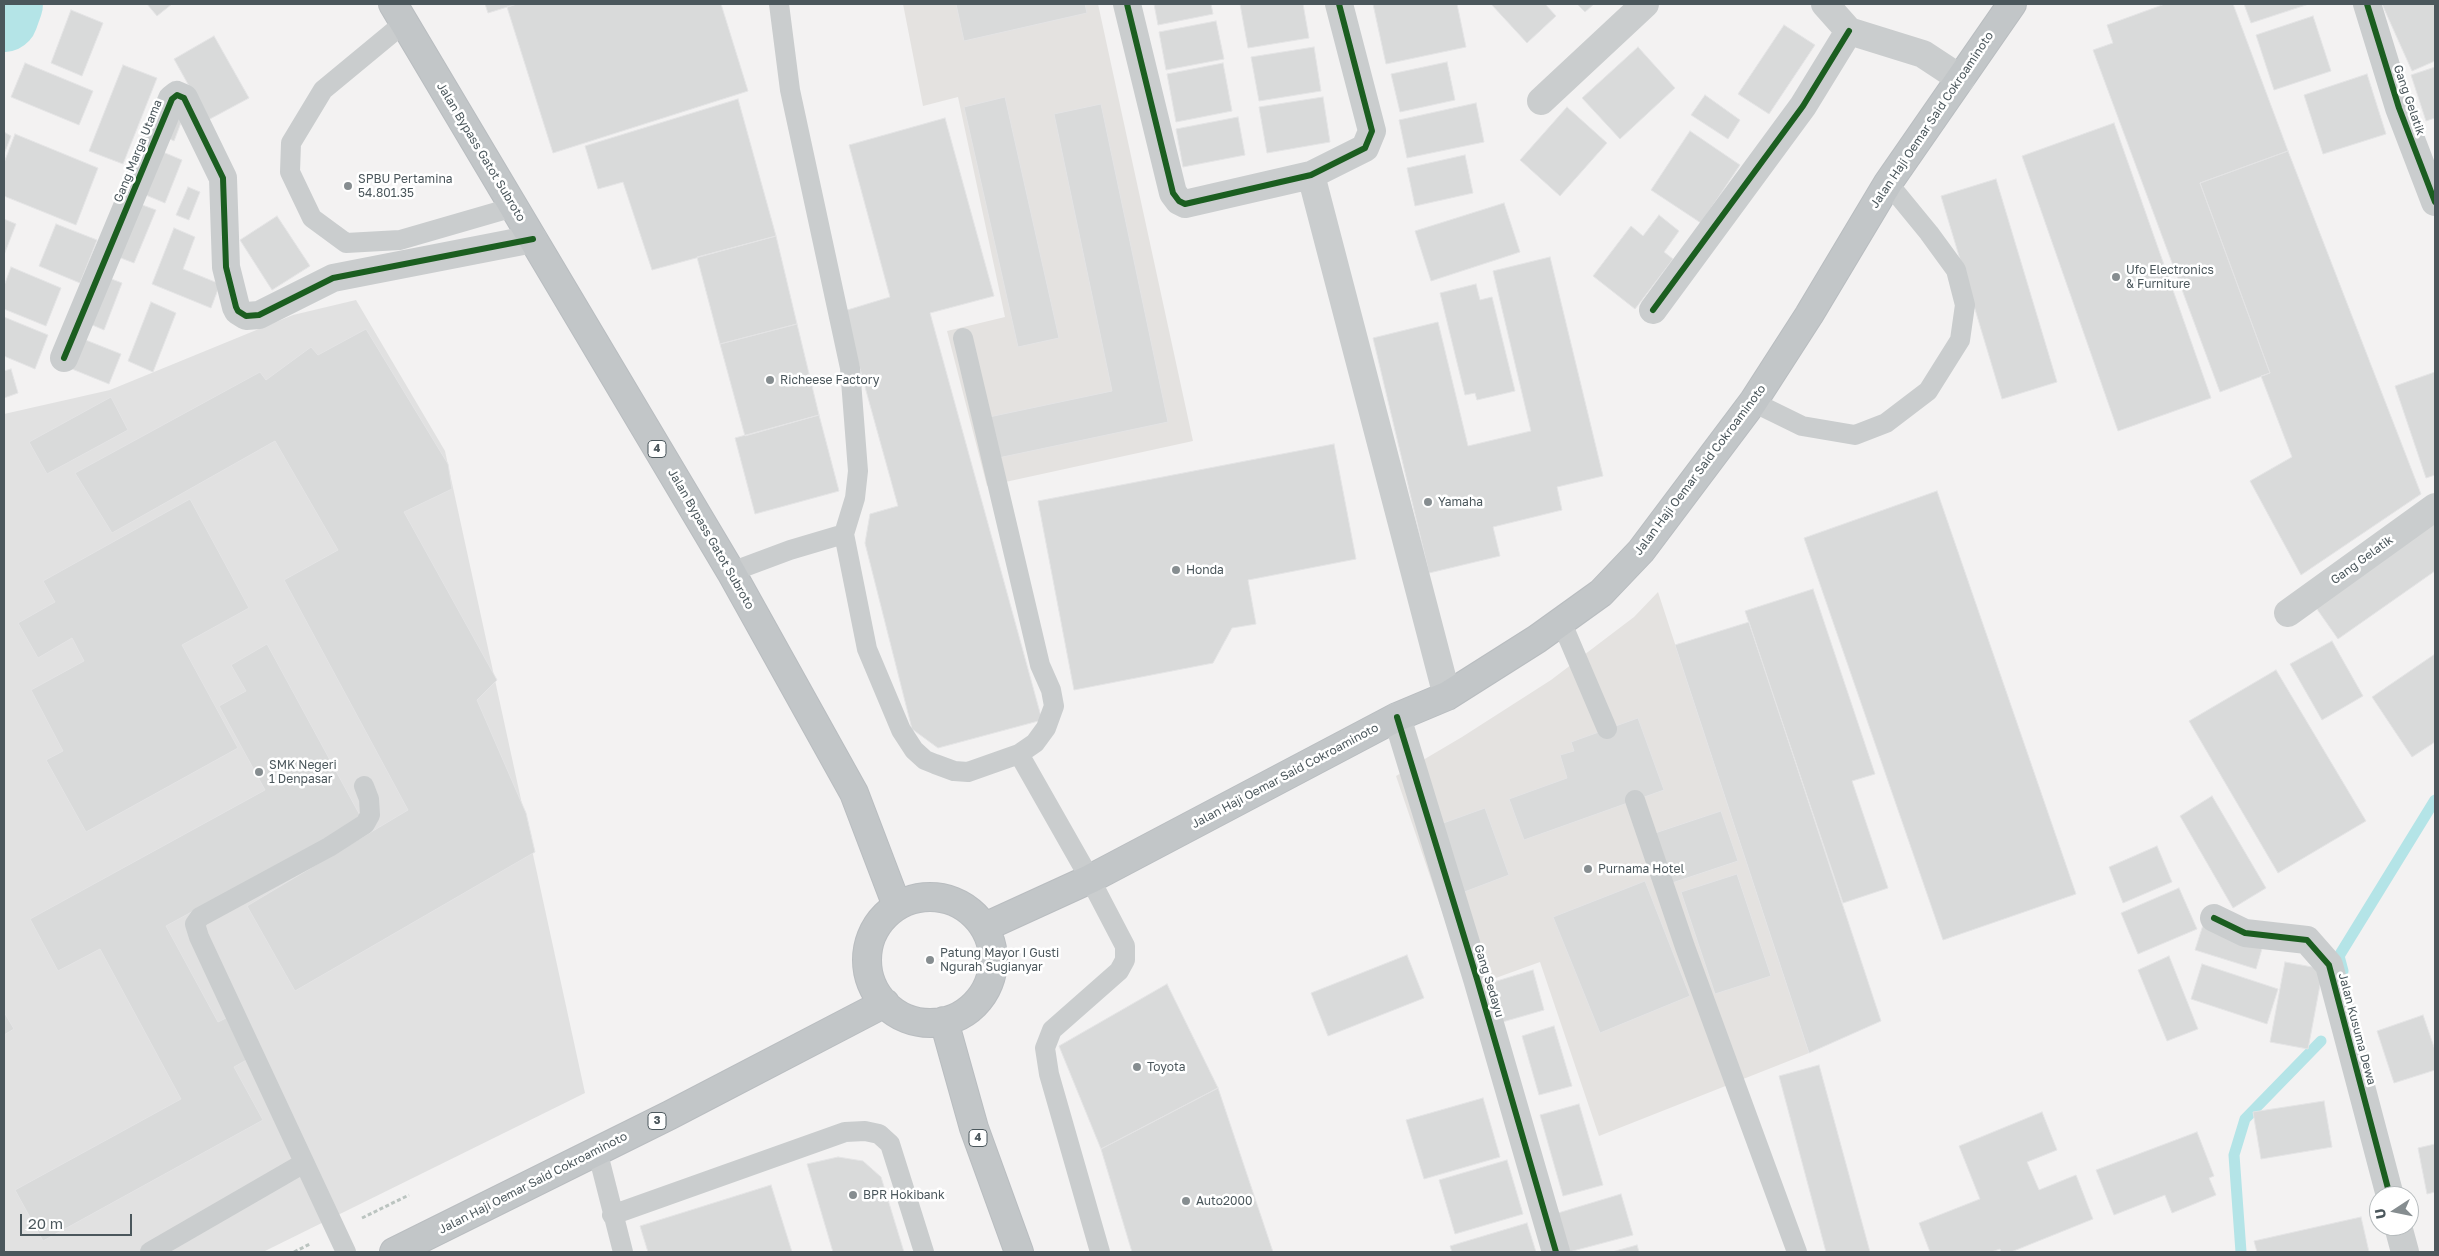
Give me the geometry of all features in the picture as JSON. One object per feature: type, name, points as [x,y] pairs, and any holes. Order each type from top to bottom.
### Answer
[{"type":"highway","name":"Jalan Haji Oemar Said Cokroaminoto","points":[[984,928],[1090,879],[1396,717],[1447,696],[1601,593],[1641,551],[1753,402],[1809,315],[1888,183],[2012,4]]},
{"type":"highway","name":"Jalan Bypass Gatot Subroto","points":[[399,13],[731,572],[854,793],[896,906]]},
{"type":"highway","points":[[934,896],[960,904],[971,912],[984,928],[992,945],[994,963],[989,981],[981,998],[965,1013],[944,1021],[928,1023],[912,1020],[897,1014],[885,1003],[873,985],[867,964],[870,941],[880,922],[896,906],[914,898],[934,896]]},
{"type":"highway","name":"Jalan Haji Oemar Said Cokroaminoto","points":[[403,1250],[885,1003]]},
{"type":"highway","name":"4","points":[[944,1021],[974,1128],[1019,1252]]},
{"type":"street","points":[[1127,4],[1173,193],[1179,201],[1185,204],[1195,204],[1311,175],[1365,148],[1372,131],[1339,4]]},
{"type":"street","points":[[1541,101],[1645,4]]},
{"type":"street","points":[[1825,4],[1848,31],[1923,54],[1961,79]]},
{"type":"street","name":"Gang Gelatik","points":[[2367,4],[2399,108],[2435,202]]},
{"type":"street","points":[[1653,310],[1803,106],[1848,31]]},
{"type":"street","name":"Gang Marga Utama","points":[[64,358],[172,99],[177,95],[184,98],[223,178],[226,267],[236,307],[238,311],[246,316],[259,315],[333,278],[533,239]]},
{"type":"street","points":[[1311,175],[1447,696]]},
{"type":"street","name":"Gang Gelatik","points":[[2288,613],[2435,507]]},
{"type":"street","name":"Gang Sedayu","points":[[1396,717],[1477,979],[1556,1252]]},
{"type":"street","name":"Jalan Kusuma Dewa","points":[[2214,918],[2245,933],[2307,940],[2328,965],[2387,1186]]},
{"type":"street","points":[[2401,1236],[2405,1252]]},
{"type":"lane","points":[[779,4],[790,90],[850,368],[858,471],[855,498],[844,534],[867,649],[901,730],[914,750],[925,760],[954,771],[968,772],[1019,754],[1035,742],[1046,728],[1054,706],[1051,690],[1040,665],[963,338]]},
{"type":"lane","points":[[399,13],[323,90],[291,143],[290,172],[312,218],[346,243],[400,240],[514,207]]},
{"type":"lane","points":[[1753,402],[1802,426],[1855,435],[1886,423],[1928,391],[1960,340],[1965,305],[1956,270],[1930,233],[1888,183]]},
{"type":"lane","points":[[731,572],[790,550],[844,534]]},
{"type":"lane","points":[[1561,621],[1607,729]]},
{"type":"lane","points":[[1019,754],[1090,879],[1125,946],[1125,960],[1119,971],[1052,1030],[1045,1048],[1049,1074],[1100,1252]]},
{"type":"lane","points":[[346,1252],[198,937],[195,924],[200,917],[329,847],[365,824],[370,815],[369,799],[364,786]]},
{"type":"lane","points":[[1636,800],[1685,947],[1797,1252]]},
{"type":"lane","points":[[612,1215],[845,1132],[865,1131],[879,1134],[890,1144],[924,1252]]},
{"type":"lane","points":[[597,1150],[612,1215],[623,1252]]},
{"type":"lane","points":[[150,1252],[304,1163]]},
{"type":"shaded area","points":[[903,4],[1098,4],[1193,441],[987,486],[947,331],[1005,317],[958,97],[923,106]]},
{"type":"shaded area","name":"SMK Negeri 1 Denpasar","points":[[356,300],[445,451],[585,1093],[263,1252],[4,1252],[4,414],[110,390],[293,315]]},
{"type":"shaded area","name":"Purnama Hotel","points":[[1658,592],[1809,1053],[1599,1136],[1540,962],[1468,988],[1396,776],[1462,737],[1551,680],[1634,617]]},
{"type":"building","points":[[147,4],[172,4],[157,16]]},
{"type":"building","points":[[485,4],[517,4],[488,13]]},
{"type":"building","points":[[517,4],[721,4],[748,91],[553,153],[507,7]]},
{"type":"building","points":[[956,4],[1085,4],[1087,13],[964,41]]},
{"type":"building","points":[[1154,4],[1211,4],[1213,14],[1158,25]]},
{"type":"building","points":[[1240,4],[1303,4],[1309,38],[1248,48]]},
{"type":"building","points":[[1373,4],[1457,4],[1466,47],[1386,64]]},
{"type":"building","points":[[1491,4],[1545,4],[1556,16],[1527,43]]},
{"type":"building","points":[[1577,4],[1594,4],[1585,12]]},
{"type":"building","points":[[2165,4],[2233,4],[2288,151],[2200,183],[2270,373],[2220,392],[2093,50],[2113,43],[2107,25]]},
{"type":"building","points":[[2244,4],[2309,4],[2251,23]]},
{"type":"building","points":[[2382,4],[2435,4],[2435,61],[2412,71]]},
{"type":"building","points":[[71,10],[103,23],[82,76],[51,63]]},
{"type":"building","points":[[2313,16],[2331,71],[2274,90],[2256,35]]},
{"type":"building","points":[[1216,21],[1224,59],[1166,70],[1159,32]]},
{"type":"building","points":[[1784,25],[1815,45],[1769,114],[1738,94]]},
{"type":"building","points":[[214,36],[249,98],[208,120],[174,59]]},
{"type":"building","points":[[1314,47],[1321,91],[1259,101],[1251,57]]},
{"type":"building","points":[[1638,47],[1675,88],[1620,139],[1582,98]]},
{"type":"building","points":[[1447,62],[1455,100],[1400,112],[1391,74]]},
{"type":"building","points":[[25,63],[93,91],[79,125],[11,97]]},
{"type":"building","points":[[1223,63],[1232,111],[1176,122],[1167,74]]},
{"type":"building","points":[[123,65],[157,78],[123,164],[89,151]]},
{"type":"building","points":[[2435,67],[2435,118],[2426,121],[2411,75]]},
{"type":"building","points":[[2367,74],[2386,134],[2323,154],[2304,95]]},
{"type":"building","points":[[1705,95],[1740,120],[1728,139],[1691,115]]},
{"type":"building","points":[[1005,97],[1059,338],[1018,347],[964,107]]},
{"type":"building","points":[[1323,97],[1330,142],[1267,153],[1259,107]]},
{"type":"building","points":[[738,99],[776,236],[652,270],[623,182],[598,189],[585,146]]},
{"type":"building","points":[[1476,103],[1484,142],[1407,158],[1399,120]]},
{"type":"building","points":[[1101,104],[1168,422],[998,458],[989,417],[1112,391],[1054,114]]},
{"type":"building","points":[[1567,107],[1607,143],[1560,196],[1520,160]]},
{"type":"building","points":[[174,117],[182,120],[174,141],[166,137]]},
{"type":"building","points":[[1238,117],[1245,155],[1183,167],[1176,129]]},
{"type":"building","points":[[945,118],[994,296],[930,313],[1042,720],[938,748],[912,729],[865,543],[870,514],[898,506],[844,311],[890,297],[849,145]]},
{"type":"building","name":"Ufo Electronics & Furniture","points":[[2114,123],[2211,398],[2118,431],[2022,156]]},
{"type":"building","points":[[1690,131],[1740,165],[1701,223],[1651,190]]},
{"type":"building","points":[[4,132],[11,136],[4,154]]},
{"type":"building","points":[[15,134],[98,168],[76,225],[4,196],[4,163]]},
{"type":"building","points":[[158,150],[182,160],[165,203],[141,193]]},
{"type":"building","points":[[2288,151],[2421,494],[2301,575],[2250,481],[2292,457],[2261,376],[2270,373],[2200,183]]},
{"type":"building","points":[[1465,155],[1473,193],[1415,206],[1407,168]]},
{"type":"building","points":[[1996,179],[2057,382],[2002,399],[1941,196]]},
{"type":"building","points":[[188,187],[200,192],[189,220],[176,215]]},
{"type":"building","points":[[134,202],[156,210],[134,263],[113,255]]},
{"type":"building","points":[[1504,203],[1520,252],[1431,281],[1415,231]]},
{"type":"building","points":[[1659,215],[1679,231],[1664,252],[1673,259],[1635,309],[1593,276],[1631,226],[1643,236]]},
{"type":"building","points":[[277,216],[310,266],[272,290],[240,240]]},
{"type":"building","points":[[4,219],[16,224],[4,255]]},
{"type":"building","points":[[56,224],[97,240],[80,283],[39,266]]},
{"type":"building","points":[[174,228],[195,237],[183,269],[220,284],[211,308],[152,284]]},
{"type":"building","points":[[776,236],[797,324],[720,344],[697,257]]},
{"type":"building","points":[[1550,257],[1603,476],[1557,487],[1562,510],[1493,527],[1500,556],[1429,573],[1373,338],[1438,322],[1468,446],[1531,431],[1493,271]]},
{"type":"building","points":[[11,267],[61,288],[46,326],[4,309],[4,286]]},
{"type":"building","points":[[101,275],[122,283],[104,330],[83,321]]},
{"type":"building","points":[[1476,284],[1480,300],[1492,297],[1515,391],[1477,400],[1475,393],[1465,395],[1440,293]]},
{"type":"building","points":[[151,302],[176,313],[153,372],[128,361]]},
{"type":"building","points":[[4,317],[48,335],[35,369],[4,356]]},
{"type":"building","name":"Richeese Factory","points":[[797,324],[819,415],[745,436],[720,344]]},
{"type":"building","points":[[366,329],[448,464],[452,489],[404,512],[497,680],[477,700],[526,813],[535,852],[295,991],[247,906],[408,810],[284,580],[338,550],[275,441],[112,533],[75,473],[260,372],[266,380],[311,347],[318,355]]},
{"type":"building","points":[[83,339],[121,354],[109,384],[72,369]]},
{"type":"building","points":[[11,369],[18,393],[4,398],[4,371]]},
{"type":"building","points":[[2435,372],[2435,475],[2426,478],[2395,386]]},
{"type":"building","points":[[111,397],[128,430],[47,474],[29,442]]},
{"type":"building","points":[[819,415],[839,491],[755,514],[735,438]]},
{"type":"building","name":"Honda","points":[[1334,444],[1356,559],[1248,580],[1256,624],[1232,628],[1213,663],[1074,690],[1038,501]]},
{"type":"building","points":[[1937,491],[2076,894],[1943,940],[1804,538]]},
{"type":"building","points":[[190,499],[249,608],[182,645],[238,748],[86,832],[46,760],[63,751],[31,690],[84,661],[72,638],[38,658],[18,623],[55,602],[43,581]]},
{"type":"building","points":[[2435,515],[2435,571],[2338,639],[2312,602]]},
{"type":"building","points":[[1813,589],[1875,774],[1852,781],[1888,888],[1843,903],[1745,611]]},
{"type":"building","points":[[1749,622],[1881,1021],[1809,1053],[1675,645]]},
{"type":"building","points":[[2332,641],[2363,696],[2322,720],[2290,664]]},
{"type":"building","points":[[267,644],[362,819],[166,926],[218,1022],[230,1016],[252,1057],[234,1067],[263,1120],[43,1241],[15,1190],[181,1099],[100,949],[58,971],[30,919],[265,790],[219,706],[246,691],[231,665]]},
{"type":"building","points":[[2435,654],[2435,742],[2412,757],[2372,697]]},
{"type":"building","points":[[2276,670],[2366,821],[2278,873],[2189,721]]},
{"type":"building","points":[[1638,718],[1664,790],[1524,840],[1509,799],[1567,778],[1560,755],[1574,751],[1571,742]]},
{"type":"building","points":[[2212,796],[2266,888],[2233,908],[2180,816]]},
{"type":"building","points":[[1485,808],[1509,875],[1459,894],[1435,826]]},
{"type":"building","points":[[1721,811],[1738,861],[1669,884],[1652,834]]},
{"type":"building","points":[[2157,846],[2172,882],[2123,903],[2109,867]]},
{"type":"building","points":[[1737,874],[1771,976],[1715,994],[1681,892]]},
{"type":"building","points":[[1645,881],[1690,996],[1600,1033],[1553,917]]},
{"type":"building","points":[[2179,888],[2197,929],[2138,954],[2121,913]]},
{"type":"building","points":[[2204,922],[2264,942],[2256,969],[2195,950]]},
{"type":"building","points":[[1407,955],[1424,998],[1328,1036],[1311,993]]},
{"type":"building","points":[[2169,956],[2198,1029],[2167,1041],[2138,970]]},
{"type":"building","points":[[2285,962],[2323,969],[2308,1049],[2270,1042]]},
{"type":"building","points":[[2202,964],[2278,989],[2267,1024],[2191,999]]},
{"type":"building","points":[[1533,970],[1544,1010],[1499,1023],[1487,984]]},
{"type":"building","name":"Toyota","points":[[1167,984],[1218,1088],[1101,1149],[1059,1046]]},
{"type":"building","points":[[4,1012],[14,1029],[4,1035]]},
{"type":"building","points":[[2423,1015],[2435,1050],[2435,1070],[2394,1083],[2377,1031]]},
{"type":"building","points":[[1554,1026],[1572,1086],[1539,1095],[1522,1036]]},
{"type":"building","points":[[1819,1065],[1870,1252],[1826,1252],[1779,1076]]},
{"type":"building","name":"Auto2000","points":[[1218,1088],[1273,1252],[1132,1252],[1101,1149]]},
{"type":"building","points":[[1483,1098],[1500,1157],[1424,1179],[1406,1120]]},
{"type":"building","points":[[2324,1101],[2332,1147],[2261,1159],[2253,1112]]},
{"type":"building","points":[[1579,1104],[1603,1185],[1563,1196],[1540,1115]]},
{"type":"building","points":[[2042,1112],[2057,1150],[2027,1162],[2039,1190],[2076,1175],[2093,1219],[2011,1252],[2001,1252],[2000,1249],[1991,1252],[1930,1252],[1919,1223],[1980,1199],[1959,1146]]},
{"type":"building","points":[[2197,1132],[2214,1176],[2209,1178],[2216,1195],[2172,1213],[2165,1195],[2114,1215],[2096,1170]]},
{"type":"building","points":[[2435,1144],[2435,1192],[2427,1194],[2418,1148]]},
{"type":"building","points":[[838,1157],[863,1161],[881,1177],[904,1252],[833,1252],[807,1164]]},
{"type":"building","points":[[1507,1160],[1523,1214],[1455,1234],[1439,1180]]},
{"type":"building","points":[[771,1185],[792,1252],[648,1252],[640,1226]]},
{"type":"building","points":[[1621,1194],[1633,1235],[1569,1252],[1558,1213]]},
{"type":"building","points":[[2361,1217],[2369,1252],[2257,1252],[2254,1241]]},
{"type":"building","points":[[1527,1223],[1536,1252],[1452,1252],[1450,1246]]},
{"type":"building","points":[[1637,1245],[1639,1252],[1612,1252]]},
{"type":"waterway","points":[[4,18],[9,4]]},
{"type":"waterway","points":[[2343,971],[2339,956],[2435,800]]},
{"type":"waterway","points":[[2241,1252],[2234,1155],[2245,1119],[2321,1041]]},
{"type":"cycle path","points":[[1127,4],[1173,193],[1179,201],[1185,204],[1311,175],[1365,148],[1372,131],[1339,4]]},
{"type":"cycle path","points":[[2367,4],[2399,108],[2435,202]]},
{"type":"cycle path","points":[[1653,310],[1803,106],[1849,31]]},
{"type":"cycle path","points":[[64,358],[172,99],[177,95],[184,98],[223,178],[226,267],[236,307],[238,311],[246,316],[259,315],[333,278],[533,239]]},
{"type":"cycle path","points":[[1397,717],[1477,979],[1556,1252]]},
{"type":"cycle path","points":[[2214,918],[2245,933],[2307,940],[2329,965],[2387,1186]]},
{"type":"place","name":"SPBU Pertamina 54.801.35","points":[[348,186]]},
{"type":"place","name":"Ufo Electronics & Furniture","points":[[2116,277]]},
{"type":"place","name":"Richeese Factory","points":[[770,380]]},
{"type":"place","name":"Yamaha","points":[[1428,502]]},
{"type":"place","name":"Honda","points":[[1176,570]]},
{"type":"place","name":"SMK Negeri 1 Denpasar","points":[[259,772]]},
{"type":"place","name":"Purnama Hotel","points":[[1588,869]]},
{"type":"place","name":"Patung Mayor I Gusti Ngurah Sugianyar","points":[[930,960]]},
{"type":"place","name":"Toyota","points":[[1137,1067]]},
{"type":"place","name":"BPR Hokibank","points":[[853,1195]]},
{"type":"place","name":"Auto2000","points":[[1186,1201]]}]
